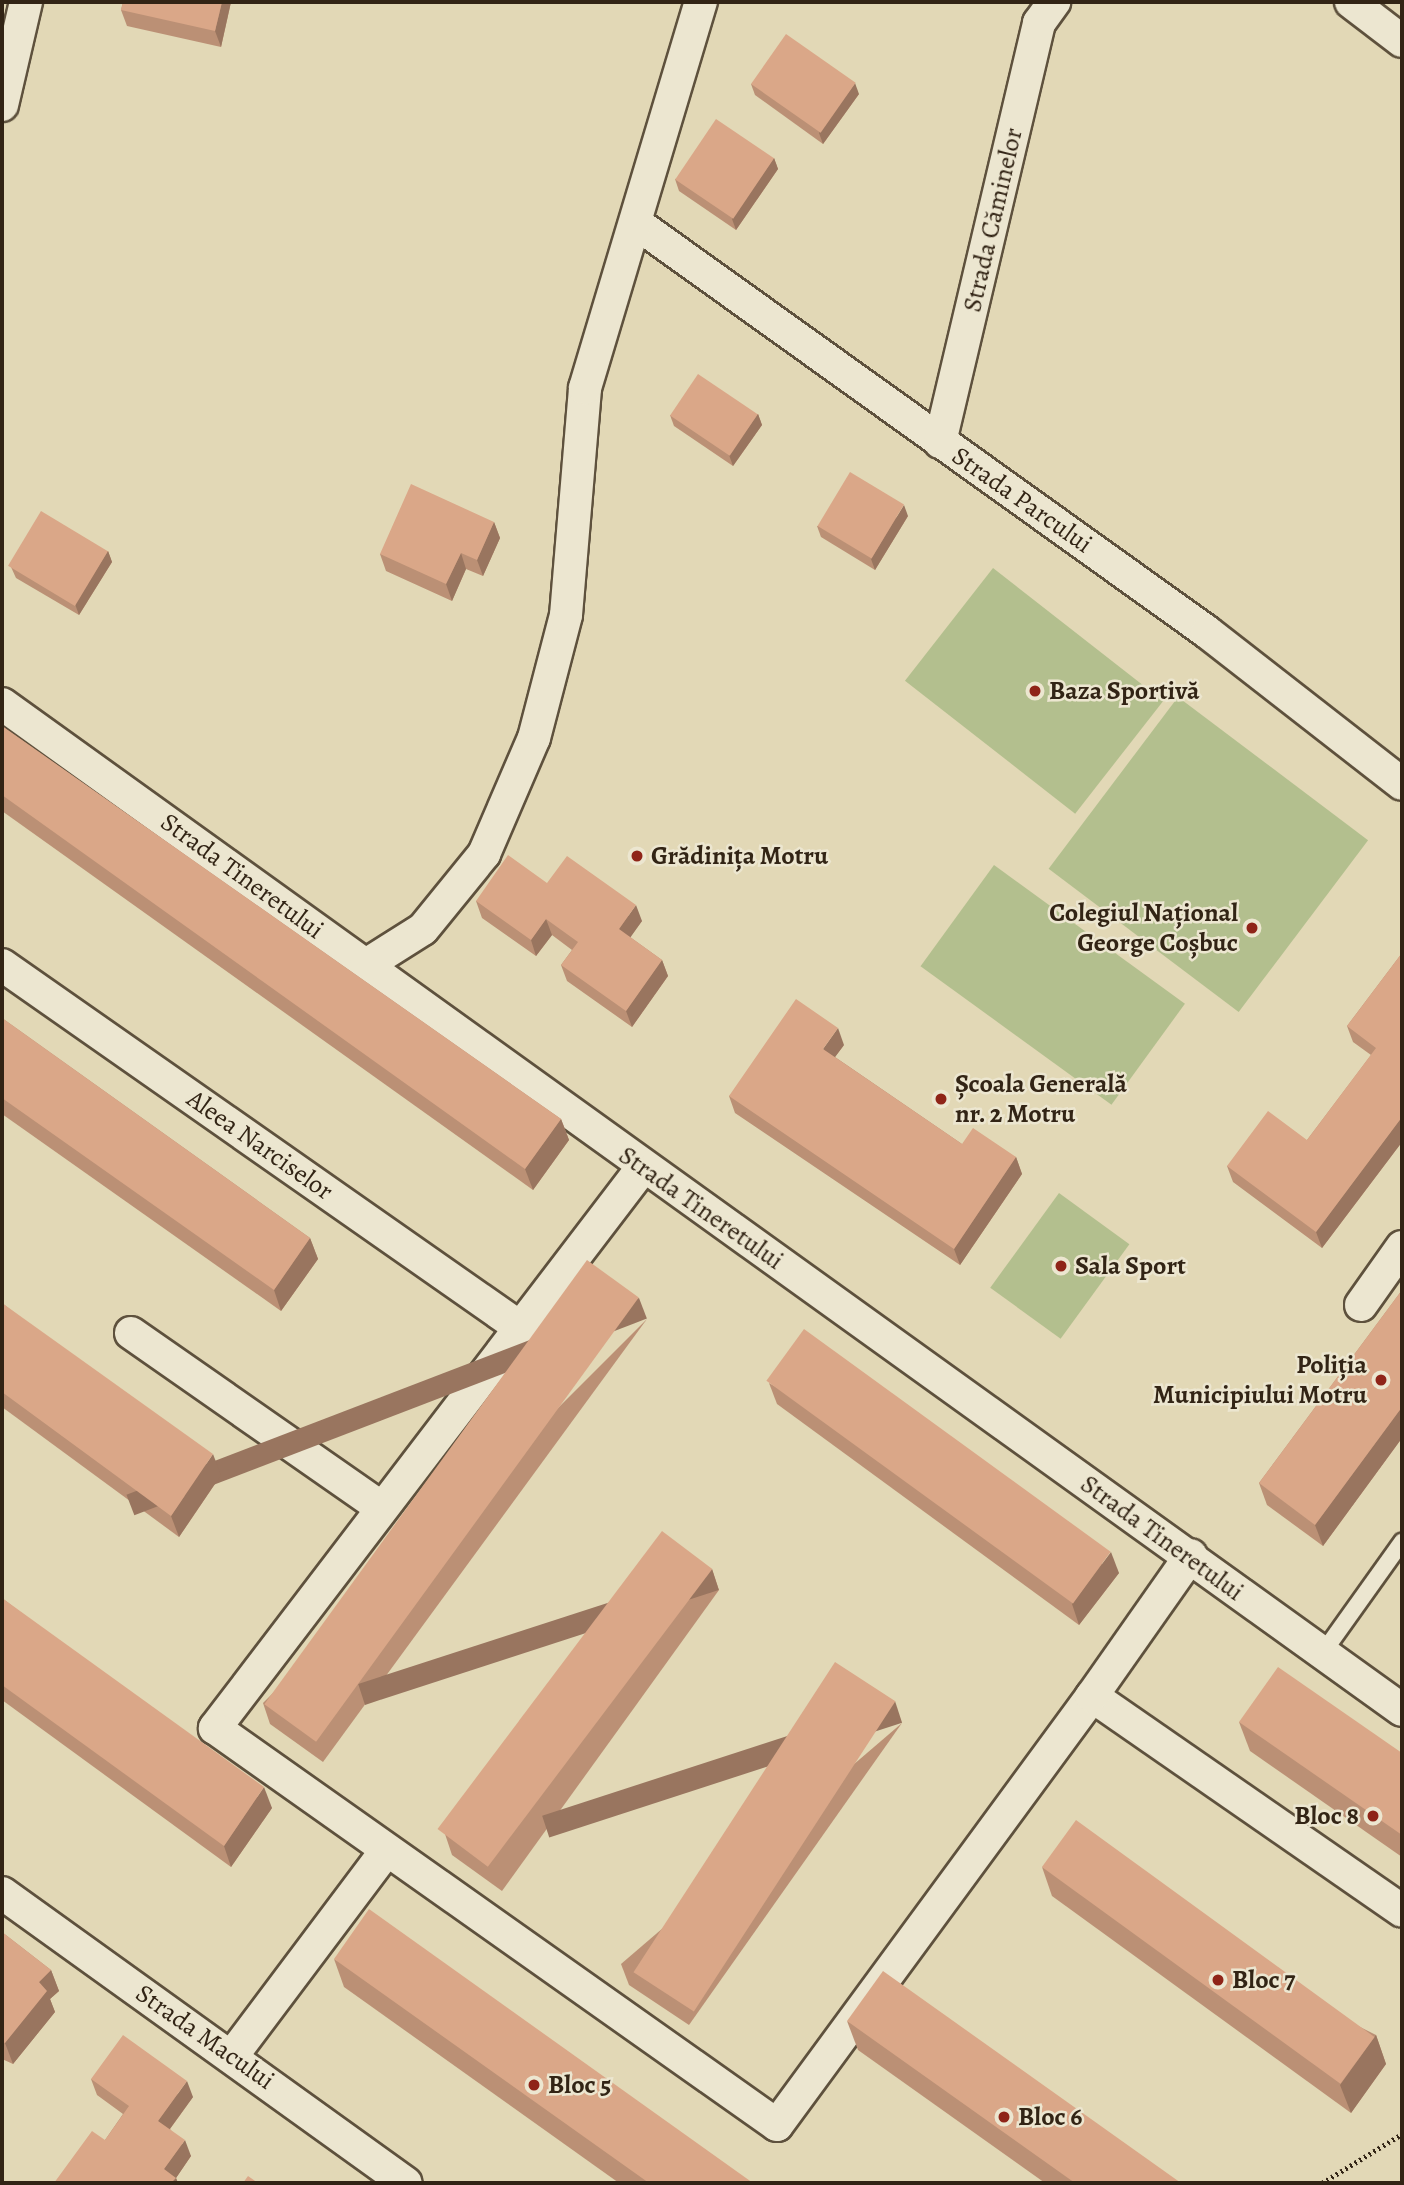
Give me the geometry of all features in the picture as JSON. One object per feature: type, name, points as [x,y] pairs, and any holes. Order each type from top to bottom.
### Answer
[{"type":"street","points":[[2,105],[26,2]]},
{"type":"street","points":[[366,965],[423,929],[484,854],[534,738],[566,615],[585,388],[701,2]]},
{"type":"street","name":"Strada Căminelor","points":[[940,442],[1039,23],[1054,2]]},
{"type":"street","points":[[1351,2],[1402,41]]},
{"type":"street","name":"Strada Parcului","points":[[636,223],[1207,632],[1402,783]]},
{"type":"street","name":"Strada Tineretului","points":[[2,704],[643,1167],[1191,1555],[1322,1654],[1402,1710]]},
{"type":"street","name":"Aleea Narciselor","points":[[2,965],[518,1326]]},
{"type":"street","points":[[643,1167],[518,1326],[215,1728],[385,1852],[777,2125],[1092,1696],[1191,1555]]},
{"type":"street","points":[[1361,1305],[1402,1248]]},
{"type":"street","points":[[131,1332],[380,1507]]},
{"type":"street","points":[[1092,1696],[1402,1911]]},
{"type":"street","points":[[232,2056],[385,1852]]},
{"type":"street","name":"Strada Macului","points":[[4,1899],[232,2056],[406,2183]]},
{"type":"lane","points":[[1322,1654],[1402,1542]]},
{"type":"path","points":[[1322,2183],[1402,2134]]},
{"type":"green space","name":"Baza Sportivă","points":[[993,568],[1163,701],[1075,814],[905,681]]},
{"type":"green space","points":[[1178,697],[1368,840],[1239,1012],[1049,869]]},
{"type":"green space","points":[[994,865],[1185,1004],[1111,1105],[921,966]]},
{"type":"green space","name":"Sala Sport","points":[[1059,1193],[1129,1244],[1061,1339],[990,1288]]},
{"type":"building","points":[[123,2],[222,2],[215,31],[121,10]]},
{"type":"building","points":[[786,34],[856,83],[821,133],[751,84]]},
{"type":"building","points":[[716,119],[774,158],[733,219],[675,180]]},
{"type":"building","points":[[698,374],[758,414],[730,456],[670,415]]},
{"type":"building","points":[[850,472],[904,504],[872,558],[818,526]]},
{"type":"building","points":[[411,484],[494,522],[477,560],[461,553],[446,584],[380,554]]},
{"type":"building","points":[[41,511],[108,551],[75,606],[8,566]]},
{"type":"building","points":[[2,726],[561,1119],[525,1169],[2,795]]},
{"type":"building","points":[[508,855],[547,883],[567,856],[636,905],[619,929],[662,960],[626,1011],[561,965],[578,942],[546,919],[531,940],[476,901]]},
{"type":"building","points":[[1402,953],[1402,1117],[1316,1232],[1227,1166],[1268,1111],[1307,1140],[1376,1048],[1347,1026]]},
{"type":"building","points":[[796,999],[838,1028],[823,1049],[962,1144],[973,1128],[1016,1157],[954,1249],[729,1096]]},
{"type":"building","points":[[2,1018],[310,1238],[274,1290],[2,1098]]},
{"type":"building","points":[[587,1260],[639,1298],[316,1742],[264,1704]]},
{"type":"building","name":"Poliția Municipiului Motru","points":[[1402,1290],[1402,1407],[1315,1525],[1259,1483]]},
{"type":"building","points":[[2,1303],[213,1454],[171,1516],[2,1392]]},
{"type":"building","points":[[804,1329],[1111,1552],[1073,1604],[766,1381]]},
{"type":"building","points":[[662,1531],[712,1569],[488,1867],[438,1829]]},
{"type":"building","points":[[2,1598],[264,1787],[224,1846],[2,1685]]},
{"type":"building","points":[[835,1662],[895,1701],[694,2012],[633,1972]]},
{"type":"building","name":"Bloc 8","points":[[1278,1667],[1402,1753],[1402,1835],[1239,1722]]},
{"type":"building","name":"Bloc 7","points":[[1076,1820],[1375,2037],[1340,2084],[1042,1867]]},
{"type":"building","name":"Bloc 5","points":[[369,1909],[753,2183],[649,2183],[334,1959]]},
{"type":"building","points":[[2,1932],[51,1970],[39,1982],[47,1991],[5,2043],[2,2042]]},
{"type":"building","name":"Bloc 6","points":[[883,1971],[1181,2183],[1075,2183],[847,2021]]},
{"type":"building","points":[[123,2035],[187,2081],[158,2121],[185,2140],[164,2169],[176,2178],[171,2183],[54,2183],[92,2131],[105,2140],[129,2106],[91,2079]]},
{"type":"building","points":[[248,2176],[258,2183],[243,2183]]},
{"type":"place","name":"Baza Sportivă","points":[[1035,691]]},
{"type":"place","name":"Grădinița Motru","points":[[637,856]]},
{"type":"place","name":"Colegiul Național George Coșbuc","points":[[1252,928]]},
{"type":"place","name":"Școala Generală nr. 2 Motru","points":[[941,1099]]},
{"type":"place","name":"Sala Sport","points":[[1061,1266]]},
{"type":"place","name":"Poliția Municipiului Motru","points":[[1381,1380]]},
{"type":"place","name":"Bloc 8","points":[[1373,1816]]},
{"type":"place","name":"Bloc 7","points":[[1218,1980]]},
{"type":"place","name":"Bloc 5","points":[[534,2085]]},
{"type":"place","name":"Bloc 6","points":[[1004,2117]]}]
